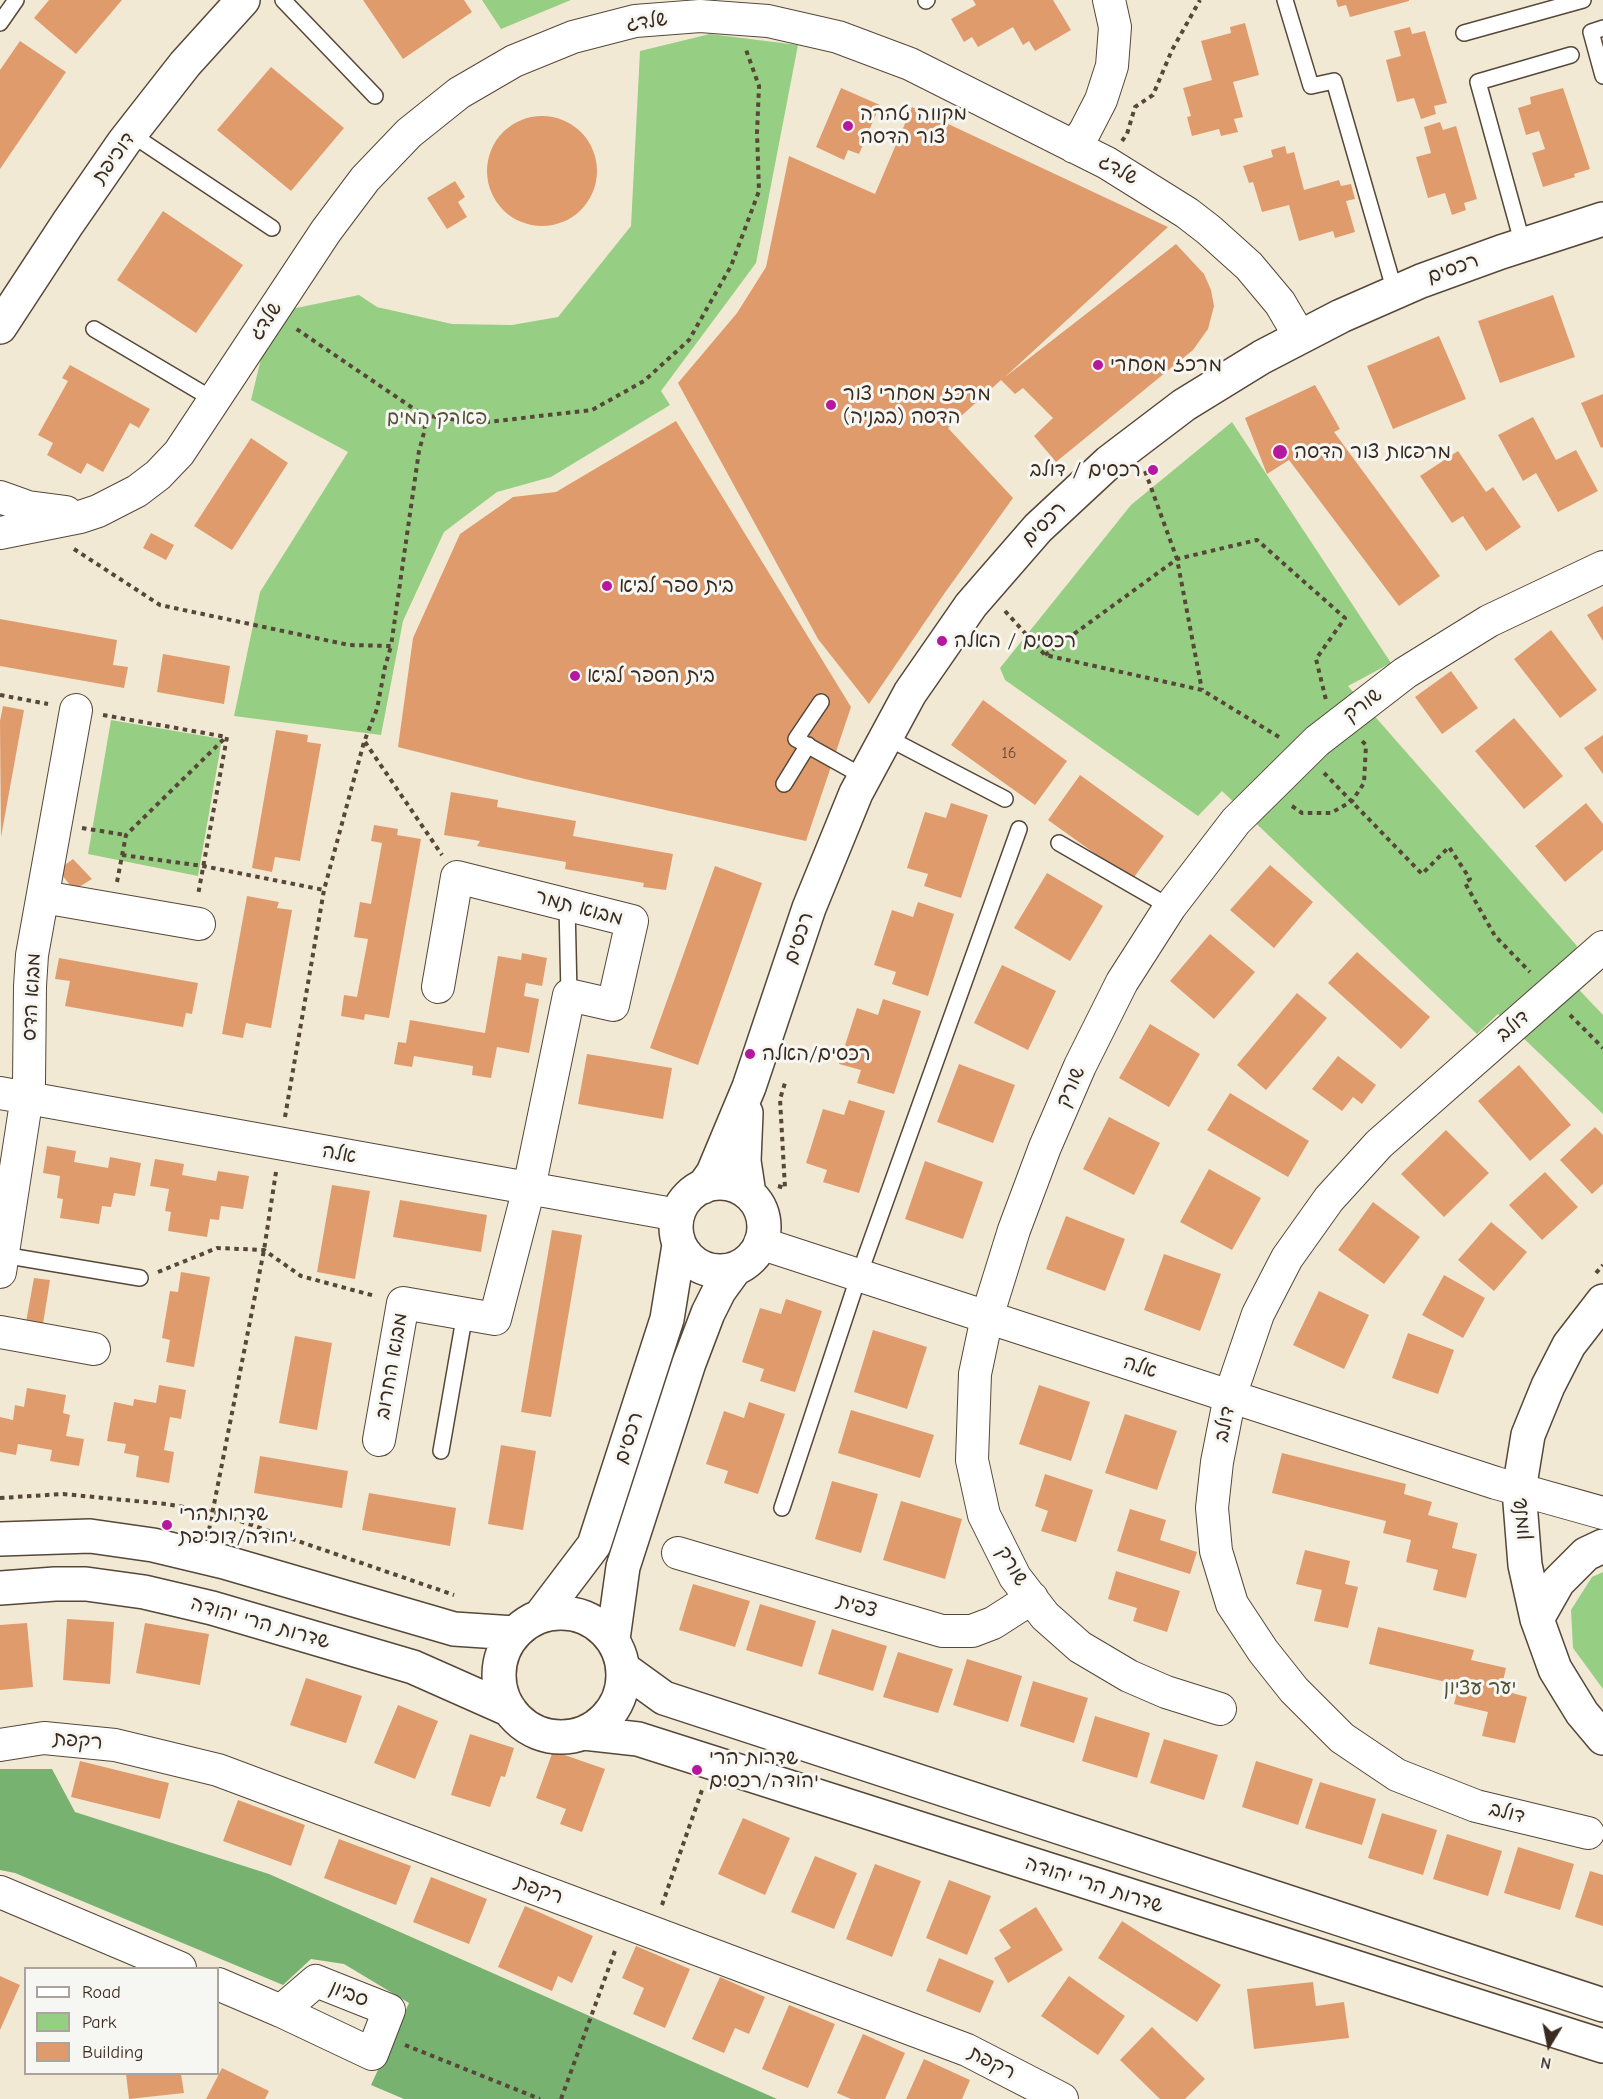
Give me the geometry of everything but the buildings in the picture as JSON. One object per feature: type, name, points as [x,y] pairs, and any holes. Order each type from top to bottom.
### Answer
[{"type":"street","name":"דוכיפת","points":[[0,327],[68,223],[131,134],[185,64],[243,0]]},
{"type":"street","points":[[1074,147],[1101,100],[1113,66],[1115,27],[1109,0]]},
{"type":"street","name":"שלדג","points":[[0,497],[28,507],[73,512],[116,503],[137,491],[158,475],[178,453],[326,231],[365,179],[410,133],[459,93],[514,61],[573,37],[635,21],[700,16],[768,21],[838,37],[910,64],[1107,163],[1186,213],[1230,248],[1266,284],[1300,337]]},
{"type":"street","name":"רכסים","points":[[703,1187],[713,1173],[749,1087],[809,908],[864,777],[910,693],[971,605],[1038,528],[1109,462],[1184,405],[1262,357],[1341,316],[1421,281],[1603,219]]},
{"type":"street","name":"שלדג","points":[[0,533],[99,512],[137,491]]},
{"type":"street","name":"שורק","points":[[1220,1708],[1166,1692],[1129,1676],[1080,1647],[1045,1616],[1015,1577],[984,1515],[972,1460],[975,1374],[987,1317],[1014,1230],[1045,1147],[1080,1066],[1122,982],[1170,907],[1236,821],[1305,753],[1343,720],[1405,674],[1490,621],[1603,567]]},
{"type":"street","name":"מבוא הדס","points":[[1,1263],[14,1096],[30,974],[76,710]]},
{"type":"street","points":[[438,987],[457,877]]},
{"type":"street","name":"מבוא תמר","points":[[457,877],[632,921],[613,1005],[569,995]]},
{"type":"street","points":[[43,897],[196,923]]},
{"type":"street","name":"דולב","points":[[1588,1833],[1476,1806],[1397,1775],[1342,1738],[1294,1690],[1263,1651],[1232,1604],[1216,1551],[1212,1508],[1217,1462],[1230,1396],[1258,1314],[1287,1258],[1329,1199],[1379,1144],[1603,947]]},
{"type":"street","points":[[529,1188],[569,995]]},
{"type":"street","name":"רכסים","points":[[748,1194],[744,1140],[749,1087]]},
{"type":"street","name":"אלה","points":[[14,1096],[529,1188],[678,1230]]},
{"type":"street","points":[[717,1184],[733,1185],[748,1194],[758,1205],[764,1220],[763,1235],[758,1249],[748,1261],[735,1269],[720,1271],[705,1268],[688,1257],[678,1230],[690,1195],[703,1187],[717,1184]]},
{"type":"street","name":"מבוא החרוב","points":[[379,1440],[403,1303],[495,1319],[529,1188]]},
{"type":"street","name":"רכסים","points":[[541,1616],[594,1545],[667,1319],[678,1230]]},
{"type":"street","name":"אלה","points":[[760,1243],[1519,1490],[1603,1513]]},
{"type":"street","name":"רכסים","points":[[618,1654],[623,1567],[689,1363],[708,1312],[719,1291],[735,1269]]},
{"type":"street","name":"שלמון","points":[[1603,1302],[1569,1345],[1548,1386],[1528,1435],[1519,1490],[1525,1565],[1537,1619],[1555,1669],[1582,1713],[1603,1738]]},
{"type":"street","points":[[0,1332],[94,1349]]},
{"type":"street","points":[[0,1539],[90,1536],[153,1545],[224,1562],[454,1629],[514,1633]]},
{"type":"street","points":[[1537,1619],[1558,1582],[1586,1554],[1603,1546]]},
{"type":"street","name":"צפית","points":[[678,1553],[942,1631],[972,1631],[993,1623],[1032,1598]]},
{"type":"street","name":"שדרות הרי יהודה","points":[[0,1588],[86,1584],[144,1592],[178,1600],[413,1667],[510,1710]]},
{"type":"street","points":[[618,1654],[623,1685],[618,1701],[610,1714],[598,1725],[584,1733],[568,1737],[551,1737],[536,1731],[521,1723],[510,1710],[502,1695],[499,1679],[500,1662],[505,1646],[514,1633],[541,1616],[557,1612],[581,1616],[602,1627],[618,1654],[664,1698],[1603,2005]]},
{"type":"street","name":"שדרות הרי יהודה","points":[[584,1733],[638,1739],[1603,2046]]},
{"type":"street","name":"רקפת","points":[[0,1745],[44,1738],[115,1745],[218,1770],[967,2050],[1062,2099]]},
{"type":"street","points":[[0,1892],[178,1967]]},
{"type":"street","name":"סביון","points":[[219,1984],[372,2054],[389,2010],[316,1981],[281,2011]]},
{"type":"lane","points":[[0,23],[16,0]]},
{"type":"lane","points":[[283,0],[375,96]]},
{"type":"lane","points":[[1285,0],[1311,86],[1334,81],[1395,292]]},
{"type":"lane","points":[[1464,33],[1583,0]]},
{"type":"lane","points":[[1603,28],[1591,32],[1603,76]]},
{"type":"lane","points":[[1523,245],[1478,82],[1571,55]]},
{"type":"lane","points":[[131,134],[272,228]]},
{"type":"lane","points":[[93,328],[214,400]]},
{"type":"lane","points":[[821,702],[796,739],[864,777]]},
{"type":"lane","points":[[886,737],[1005,799]]},
{"type":"lane","points":[[784,784],[808,745]]},
{"type":"lane","points":[[782,1508],[859,1275],[1019,829]]},
{"type":"lane","points":[[1059,843],[1170,907]]},
{"type":"lane","points":[[567,904],[569,995]]},
{"type":"lane","points":[[1,1263],[140,1278]]},
{"type":"lane","points":[[441,1451],[465,1313]]},
{"type":"path","points":[[1107,163],[1127,134],[1135,107],[1153,95],[1172,50],[1200,0]]},
{"type":"path","points":[[272,313],[423,415],[479,423],[592,410],[644,381],[689,340],[731,266],[759,191],[757,133],[759,86],[733,18]]},
{"type":"path","points":[[423,415],[425,429],[419,451],[391,646],[384,667],[377,710],[364,742],[457,877]]},
{"type":"path","points":[[1143,466],[1177,559],[1202,690]]},
{"type":"path","points":[[38,526],[160,605],[349,645],[391,646]]},
{"type":"path","points":[[1045,655],[1177,559],[1257,540],[1345,618],[1316,659],[1330,720],[1343,720],[1366,745],[1364,783],[1352,801],[1331,813],[1302,813],[1269,789]]},
{"type":"path","points":[[1001,606],[1045,655],[1202,690],[1305,753],[1422,874],[1449,847],[1470,879],[1465,883],[1495,936],[1603,1048]]},
{"type":"path","points":[[0,694],[226,737]]},
{"type":"path","points":[[112,909],[126,835],[226,737]]},
{"type":"path","points":[[196,923],[203,866],[226,737]]},
{"type":"path","points":[[56,824],[126,835]]},
{"type":"path","points":[[122,855],[203,866],[324,890]]},
{"type":"path","points":[[785,1188],[780,1099],[787,1076]]},
{"type":"path","points":[[140,1278],[217,1248],[264,1250],[301,1276],[403,1303]]},
{"type":"path","points":[[0,1498],[63,1494],[166,1504],[214,1512],[461,1598]]},
{"type":"path","points":[[561,2099],[712,1764]]},
{"type":"path","points":[[379,2034],[540,2099]]},
{"type":"green space","points":[[482,0],[571,0],[501,29]]},
{"type":"green space","name":"פארק המים","points":[[710,34],[798,45],[756,263],[661,391],[670,405],[551,477],[497,492],[444,532],[403,621],[381,735],[234,716],[260,592],[348,452],[251,400],[272,313],[359,295],[377,307],[452,324],[512,325],[558,317],[631,226],[640,51]]},
{"type":"green space","points":[[1232,422],[1391,663],[1348,686],[1577,946],[1567,977],[1603,1015],[1603,1114],[1498,1014],[1477,1034],[1222,791],[1198,816],[1005,680],[1000,668],[1131,505]]},
{"type":"green space","points":[[111,720],[222,739],[198,876],[88,854]]},
{"type":"green space","points":[[1603,1572],[1603,1689],[1573,1648],[1571,1610],[1592,1577]]},
{"type":"green space","points":[[0,1769],[52,1769],[75,1812],[269,1874],[777,2099],[404,2099],[371,2085],[409,2003],[344,1964],[311,1959],[283,1985],[15,1873],[0,1870]]},
{"type":"place","name":"מקווה טהרה צור הדסה","points":[[848,126]]},
{"type":"place","name":"מרכז מסחרי","points":[[1098,365]]},
{"type":"place","name":"מרכז מסחרי צור הדסה (בבניה)","points":[[831,405]]},
{"type":"place","name":"מרפאת צור הדסה","points":[[1280,452]]},
{"type":"place","name":"רכסים / דולב","points":[[1153,470]]},
{"type":"place","name":"בית ספר לביא","points":[[607,586]]},
{"type":"place","name":"רכסים / האלה","points":[[942,641]]},
{"type":"place","name":"בית הספר לביא","points":[[575,676]]},
{"type":"place","name":"רכסים/האלה","points":[[750,1054]]},
{"type":"place","name":"שדרות הרי יהודה/דוכיפת","points":[[167,1525]]},
{"type":"place","name":"שדרות הרי יהודה/רכסים","points":[[697,1770]]},
{"type":"park label","name":"יער עציון","points":[[1480,1688]]}]
